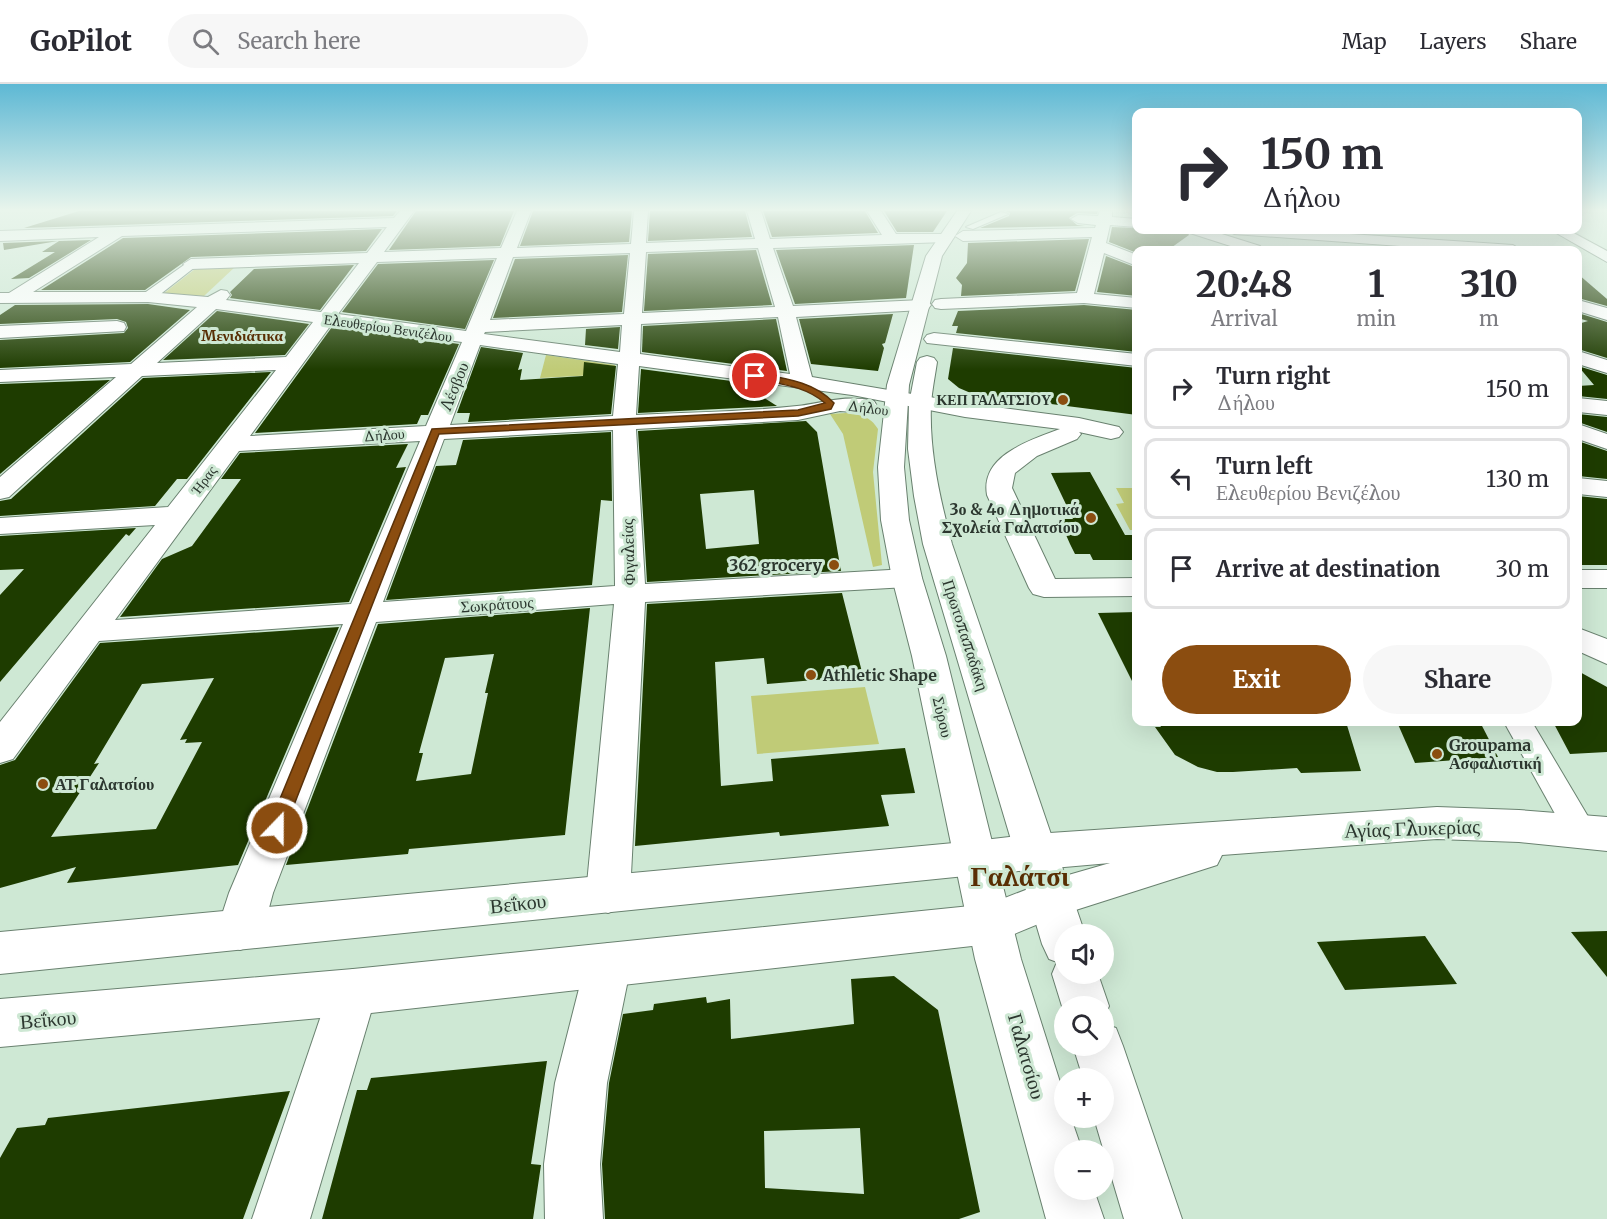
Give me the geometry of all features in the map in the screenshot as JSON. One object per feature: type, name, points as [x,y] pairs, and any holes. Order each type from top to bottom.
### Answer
[{"type":"street","points":[[5,301],[66,264]]},
{"type":"street","points":[[148,297],[191,264]]},
{"type":"street","points":[[0,491],[255,264]]},
{"type":"street","name":"Ήρας","points":[[0,749],[367,264]]},
{"type":"street","name":"Λέσβου","points":[[240,930],[251,892],[502,264]]},
{"type":"street","name":"Φιγαλείας","points":[[608,894],[630,594],[624,422],[637,264]]},
{"type":"street","points":[[770,264],[786,312],[803,382]]},
{"type":"street","name":"Πρωτοπαπαδάκη","points":[[908,406],[933,339],[932,304],[927,275],[931,264]]},
{"type":"street","points":[[1084,298],[1093,264]]},
{"type":"street","points":[[1593,264],[1607,270]]},
{"type":"street","name":"Πρωτοπαπαδάκη","points":[[945,285],[932,304],[898,385],[908,406],[924,492],[948,580],[1035,851]]},
{"type":"street","points":[[1582,296],[1607,298]]},
{"type":"street","name":"Ελευθερίου Βενιζέλου","points":[[5,301],[148,297],[212,303],[325,320],[475,333],[629,359],[803,382],[908,406],[1070,435],[1111,432]]},
{"type":"street","points":[[1084,298],[1132,319]]},
{"type":"street","points":[[475,333],[632,319],[932,304],[1084,298],[1132,303]]},
{"type":"street","points":[[1582,306],[1607,314]]},
{"type":"street","points":[[0,332],[117,327]]},
{"type":"street","points":[[933,339],[1132,359]]},
{"type":"street","points":[[1582,344],[1607,346]]},
{"type":"street","points":[[1582,358],[1607,367]]},
{"type":"street","points":[[6,379],[292,363]]},
{"type":"street","name":"Ελευθερίου Βενιζέλου","points":[[776,379],[818,393],[830,403],[828,407]]},
{"type":"street","name":"Δήλου","points":[[231,444],[624,422],[736,419],[798,413],[850,404],[908,406]]},
{"type":"street","points":[[1582,405],[1607,408]]},
{"type":"street","points":[[907,578],[895,520],[891,467],[908,406]]},
{"type":"street","name":"Ελευθερίου Βενιζέλου","points":[[908,406],[1079,425],[1132,434]]},
{"type":"street","points":[[1582,433],[1607,442]]},
{"type":"street","points":[[1070,435],[1014,459],[1003,471],[998,481],[1000,495],[1044,588],[1132,587]]},
{"type":"street","points":[[1582,486],[1607,489]]},
{"type":"street","points":[[0,526],[177,515]]},
{"type":"street","name":"Σωκράτους","points":[[88,632],[630,594],[907,578]]},
{"type":"street","name":"Σύρου","points":[[907,578],[929,656],[975,858]]},
{"type":"street","points":[[1582,579],[1607,579]]},
{"type":"street","points":[[1582,640],[1607,653]]},
{"type":"street","points":[[1521,726],[1593,832]]},
{"type":"street","name":"Αγίας Γλυκερίας","points":[[1035,851],[1437,823],[1593,832]]},
{"type":"street","name":"Αγίας Γλυκερίας","points":[[990,924],[1051,899],[1253,837]]},
{"type":"street","points":[[1035,851],[1059,924]]},
{"type":"street","name":"Βεΐκου","points":[[0,953],[1035,851]]},
{"type":"street","points":[[975,858],[990,924]]},
{"type":"street","name":"Βεΐκου","points":[[0,1023],[353,992],[990,924]]},
{"type":"street","name":"Γαλατσίου","points":[[990,924],[998,959],[1054,1150]]},
{"type":"street","points":[[573,1219],[572,1164],[581,1083],[609,965]]},
{"type":"street","points":[[281,1219],[353,992]]},
{"type":"street","points":[[1101,1056],[1153,1219]]},
{"type":"street","name":"Γαλατσίου","points":[[1069,1200],[1075,1219]]},
{"type":"green space","points":[[236,266],[204,296],[163,294],[195,269]]},
{"type":"green space","points":[[546,355],[615,365],[614,374],[540,378]]},
{"type":"green space","points":[[846,413],[865,417],[872,421],[878,429],[873,472],[882,565],[873,567],[843,434],[830,414]]},
{"type":"green space","points":[[1116,488],[1132,488],[1132,530],[1116,504],[1124,503]]},
{"type":"green space","points":[[865,687],[879,744],[757,754],[751,696]]},
{"type":"building","points":[[35,264],[52,264],[29,278],[11,279]]},
{"type":"building","points":[[82,264],[181,264],[145,290],[41,290]]},
{"type":"building","points":[[378,264],[492,264],[465,329],[342,312]]},
{"type":"building","points":[[513,264],[627,264],[622,312],[493,318]]},
{"type":"building","points":[[647,264],[760,264],[772,305],[644,311]]},
{"type":"building","points":[[781,264],[911,264],[906,298],[795,304]]},
{"type":"building","points":[[966,264],[1082,264],[1075,291],[961,296],[962,285],[956,278]]},
{"type":"building","points":[[1104,264],[1132,266],[1132,296],[1097,292]]},
{"type":"building","points":[[354,265],[320,310],[230,298],[232,295],[230,292],[254,269]]},
{"type":"building","points":[[1582,277],[1607,299],[1607,306],[1582,299]]},
{"type":"building","points":[[148,304],[190,310],[130,362],[0,368],[0,340],[124,333],[128,328],[126,322],[117,319],[0,324],[0,315],[15,305]]},
{"type":"building","points":[[1084,305],[1132,310],[1132,351],[956,333],[958,326],[952,326],[958,311]]},
{"type":"building","points":[[217,311],[309,324],[285,355],[163,360]]},
{"type":"building","points":[[893,314],[885,343],[882,344],[884,348],[878,371],[811,364],[799,319]]},
{"type":"building","points":[[1582,314],[1607,322],[1607,358],[1582,350],[1582,323],[1588,321],[1582,319]]},
{"type":"building","points":[[776,319],[787,371],[642,352],[643,326]]},
{"type":"building","points":[[332,327],[459,344],[428,415],[421,415],[417,424],[255,433]]},
{"type":"building","points":[[620,327],[618,349],[585,345],[586,329]]},
{"type":"building","points":[[481,347],[523,353],[518,370],[522,369],[520,380],[583,376],[584,362],[616,366],[611,414],[468,422],[470,413],[457,413]]},
{"type":"building","points":[[953,348],[1132,367],[1132,414],[973,394],[959,388],[948,379]]},
{"type":"building","points":[[1582,367],[1607,375],[1607,399],[1582,396],[1582,386],[1594,385],[1582,371]]},
{"type":"building","points":[[641,369],[739,382],[777,406],[638,413]]},
{"type":"building","points":[[271,372],[187,479],[177,479],[155,506],[0,516],[0,501],[11,499],[143,378]]},
{"type":"building","points":[[110,380],[0,474],[0,384]]},
{"type":"building","points":[[1582,414],[1607,417],[1607,432],[1582,423]]},
{"type":"building","points":[[806,421],[817,432],[841,571],[647,582],[638,431]],"holes":[[[754,490],[759,544],[706,549],[700,494]]]},
{"type":"building","points":[[611,432],[612,501],[601,500],[592,585],[386,600],[436,466],[456,465],[463,440]]},
{"type":"building","points":[[1582,442],[1607,451],[1607,479],[1582,476]]},
{"type":"building","points":[[408,444],[396,468],[406,467],[349,602],[120,617],[162,559],[192,546],[241,479],[221,479],[240,453]]},
{"type":"building","points":[[1090,472],[1125,535],[1132,535],[1132,560],[1093,560],[1090,554],[1075,554],[1059,519],[1073,519],[1051,473]]},
{"type":"building","points":[[1582,496],[1607,499],[1607,565],[1582,565]]},
{"type":"building","points":[[136,528],[129,536],[126,534],[0,682],[0,595],[24,569],[0,570],[0,536]]},
{"type":"building","points":[[842,593],[863,676],[767,684],[764,658],[715,662],[721,786],[773,781],[771,759],[905,748],[915,793],[881,795],[889,826],[780,836],[779,832],[635,846],[647,604]]},
{"type":"building","points":[[590,608],[565,835],[409,849],[408,854],[286,865],[378,624]],"holes":[[[494,654],[485,693],[488,693],[471,774],[416,781],[423,753],[419,753],[445,658]]]},
{"type":"building","points":[[1132,612],[1132,681],[1098,613]]},
{"type":"building","points":[[339,627],[238,865],[67,883],[76,867],[0,888],[0,765],[15,760],[100,643]],"holes":[[[214,678],[180,740],[187,739],[185,743],[202,742],[156,829],[51,837],[99,763],[94,764],[142,684]]]},
{"type":"building","points":[[1582,673],[1607,687],[1607,752],[1570,754],[1555,726],[1582,726]]},
{"type":"building","points":[[1347,726],[1361,771],[1301,773],[1297,768],[1217,772],[1198,767],[1175,755],[1155,727]]},
{"type":"building","points":[[1399,726],[1482,726],[1498,757],[1415,763]]},
{"type":"building","points":[[1607,931],[1607,977],[1571,932]]},
{"type":"building","points":[[1425,936],[1457,984],[1345,990],[1317,942]]},
{"type":"building","points":[[894,976],[938,1010],[980,1212],[959,1219],[605,1219],[602,1164],[609,1083],[623,1014],[653,1010],[654,1004],[706,997],[707,1003],[730,999],[731,1039],[854,1024],[851,979]],"holes":[[[860,1128],[864,1194],[765,1188],[764,1131]]]},
{"type":"building","points":[[547,1061],[531,1164],[541,1165],[533,1219],[322,1219],[357,1090],[367,1090],[371,1078]]},
{"type":"building","points":[[290,1091],[243,1219],[0,1219],[0,1158],[17,1128],[45,1125],[48,1118]]},
{"type":"place","name":"ΚΕΠ ΓΑΛΑΤΣΙΟΥ","points":[[1063,400]]},
{"type":"place","name":"3ο & 4ο Δημοτικά Σχολεία Γαλατσίου","points":[[1091,518]]},
{"type":"place","name":"362 grocery","points":[[834,565]]},
{"type":"place","name":"Athletic Shape","points":[[811,675]]},
{"type":"place","name":"Groupama Ασφαλιστική","points":[[1437,754]]},
{"type":"place","name":"ΑΤ Γαλατσίου","points":[[43,784]]},
{"type":"district","name":"Μενιδιάτικα","points":[[242,335]]},
{"type":"district","name":"Γαλάτσι","points":[[1020,876]]},
{"type":"route","points":[[277,828],[436,432],[798,413],[828,407],[830,403],[818,393],[792,383],[755,376]]}]
